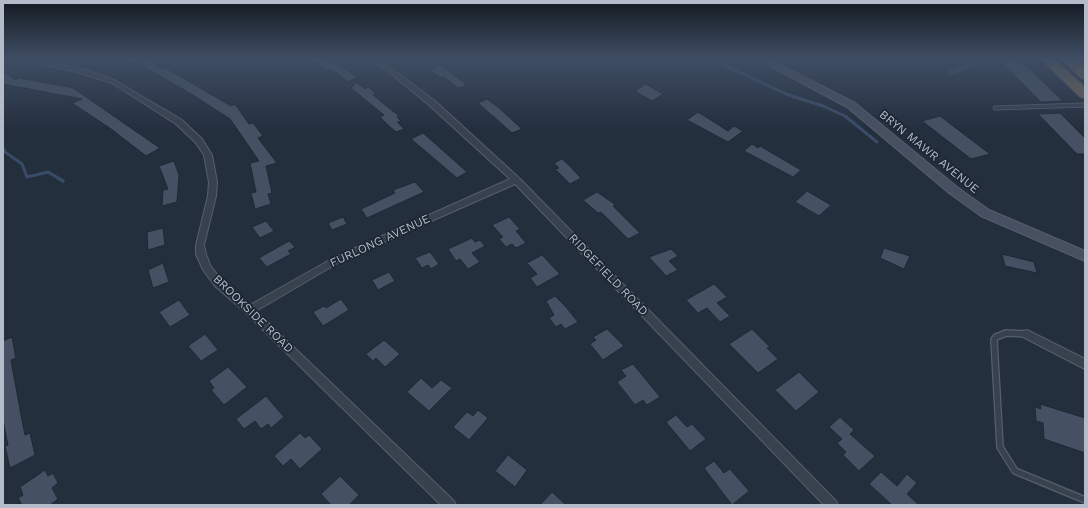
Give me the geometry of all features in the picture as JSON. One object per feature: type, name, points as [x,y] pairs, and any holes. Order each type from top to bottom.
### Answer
[{"type":"highway","points":[[1073,83],[1085,94]]},
{"type":"main road","name":"BRYN MAWR AVENUE","points":[[810,83],[851,105],[953,190],[985,213],[1085,256]]},
{"type":"street","name":"BROOKSIDE ROAD","points":[[115,83],[179,122],[199,141],[208,155],[213,182],[212,196],[201,239],[201,254],[206,267],[218,283],[249,310],[450,505]]},
{"type":"street","name":"RIDGEFIELD ROAD","points":[[406,83],[432,103],[516,180],[832,505]]},
{"type":"street","name":"FURLONG AVENUE","points":[[249,310],[338,259],[516,180]]},
{"type":"street","points":[[1027,334],[1085,364]]},
{"type":"lane","points":[[995,108],[1085,105]]},
{"type":"lane","points":[[1027,334],[1006,333],[996,337],[994,340],[1000,447],[1015,471],[1085,500]]},
{"type":"building","points":[[3,83],[44,83],[73,88],[160,148],[146,156],[111,129],[72,103],[82,99],[3,84]]},
{"type":"building","points":[[171,83],[191,83],[231,106],[235,104],[249,124],[253,123],[263,136],[258,138],[277,163],[266,166],[272,193],[268,194],[271,204],[255,209],[251,193],[256,192],[250,163],[259,161],[230,119]]},
{"type":"building","points":[[355,83],[365,89],[368,87],[376,94],[373,95],[399,116],[397,117],[401,121],[397,122],[404,129],[396,132],[380,117],[384,115],[351,88]]},
{"type":"building","points":[[451,83],[464,83],[467,85],[458,88]]},
{"type":"building","points":[[1022,83],[1044,83],[1063,101],[1041,102]]},
{"type":"building","points":[[646,84],[663,94],[652,101],[635,91]]},
{"type":"building","points":[[487,99],[522,129],[512,133],[478,103]]},
{"type":"building","points":[[698,112],[728,131],[734,126],[743,131],[728,142],[687,120]]},
{"type":"building","points":[[1060,113],[1085,138],[1085,154],[1077,154],[1038,114]]},
{"type":"building","points":[[940,116],[990,154],[971,159],[922,121]]},
{"type":"building","points":[[423,133],[467,172],[457,178],[411,139]]},
{"type":"building","points":[[752,144],[758,148],[760,146],[801,170],[793,177],[744,151]]},
{"type":"building","points":[[562,159],[581,178],[570,184],[555,169],[559,168],[554,163]]},
{"type":"building","points":[[174,161],[179,175],[177,202],[162,206],[163,190],[168,189],[159,166]]},
{"type":"building","points":[[415,182],[424,192],[367,218],[361,209],[395,193],[393,190]]},
{"type":"building","points":[[807,191],[831,205],[819,216],[795,202]]},
{"type":"building","points":[[597,192],[616,205],[613,206],[640,233],[628,239],[601,212],[598,213],[583,200]]},
{"type":"building","points":[[343,217],[347,224],[332,230],[328,223]]},
{"type":"building","points":[[509,217],[520,229],[516,231],[526,243],[516,248],[512,244],[506,247],[499,239],[503,237],[492,225]]},
{"type":"building","points":[[266,221],[274,231],[260,238],[252,227]]},
{"type":"building","points":[[163,228],[165,245],[148,250],[147,232]]},
{"type":"building","points":[[472,238],[475,242],[480,240],[485,246],[472,253],[480,262],[468,269],[460,259],[456,261],[448,249]]},
{"type":"building","points":[[289,241],[295,247],[288,251],[291,254],[267,267],[259,258]]},
{"type":"building","points":[[884,248],[910,256],[904,269],[880,258]]},
{"type":"building","points":[[671,249],[678,256],[669,261],[678,270],[666,276],[649,257]]},
{"type":"building","points":[[430,252],[439,264],[431,269],[428,265],[422,268],[415,258]]},
{"type":"building","points":[[1002,254],[1034,262],[1037,273],[1005,266]]},
{"type":"building","points":[[542,255],[560,274],[537,287],[530,278],[537,274],[527,263]]},
{"type":"building","points":[[163,263],[169,282],[153,288],[148,270]]},
{"type":"building","points":[[389,272],[395,281],[378,290],[372,280]]},
{"type":"building","points":[[714,284],[727,297],[717,303],[730,316],[720,322],[707,308],[698,313],[686,300]]},
{"type":"building","points":[[555,296],[578,322],[565,329],[561,324],[556,327],[549,318],[554,315],[546,301]]},
{"type":"building","points":[[341,299],[349,310],[323,326],[313,312],[324,306],[326,308]]},
{"type":"building","points":[[179,300],[190,315],[170,327],[159,312]]},
{"type":"building","points":[[607,329],[624,346],[603,360],[590,344],[596,340],[593,337]]},
{"type":"building","points":[[752,329],[770,347],[767,348],[778,359],[758,373],[729,344]]},
{"type":"building","points":[[205,334],[218,350],[201,361],[188,346]]},
{"type":"building","points":[[12,337],[16,358],[11,360],[21,415],[25,435],[30,433],[35,455],[10,468],[5,446],[8,445],[3,420],[3,341]]},
{"type":"building","points":[[384,340],[400,354],[385,367],[376,358],[373,361],[366,354]]},
{"type":"building","points":[[633,364],[660,397],[647,405],[643,400],[635,405],[617,382],[626,376],[621,370]]},
{"type":"building","points":[[228,367],[247,387],[224,405],[211,390],[214,388],[209,381]]},
{"type":"building","points":[[799,372],[819,392],[796,411],[775,390]]},
{"type":"building","points":[[421,378],[432,388],[441,380],[452,388],[429,411],[407,392]]},
{"type":"building","points":[[266,396],[284,417],[271,428],[268,424],[261,429],[255,421],[244,429],[236,419]]},
{"type":"building","points":[[1040,404],[1085,418],[1085,453],[1044,439],[1043,423],[1036,421],[1035,407],[1041,409]]},
{"type":"building","points":[[478,410],[488,418],[469,440],[453,427],[467,412],[473,416]]},
{"type":"building","points":[[676,415],[687,427],[692,424],[706,439],[690,451],[666,422]]},
{"type":"building","points":[[840,417],[854,430],[850,434],[875,456],[859,471],[843,455],[846,452],[837,443],[842,439],[829,427]]},
{"type":"building","points":[[300,433],[305,438],[309,435],[322,449],[300,469],[291,459],[283,466],[274,456]]},
{"type":"building","points":[[508,455],[527,470],[515,487],[495,471]]},
{"type":"building","points":[[714,461],[724,473],[730,469],[749,491],[732,505],[704,468]]},
{"type":"building","points":[[45,470],[48,476],[53,473],[58,483],[52,488],[58,499],[50,505],[22,505],[18,498],[23,495],[20,487]]},
{"type":"building","points":[[881,472],[897,486],[907,474],[917,483],[907,494],[919,505],[892,505],[869,484]]},
{"type":"building","points":[[340,476],[359,495],[349,505],[331,505],[321,494]]},
{"type":"building","points":[[552,492],[566,505],[540,505]]},
{"type":"waterway","points":[[762,83],[786,94],[823,106],[845,116],[877,142]]},
{"type":"waterway","points":[[3,148],[5,152],[22,164],[27,177],[48,172],[60,179]]},
{"type":"waterway","points":[[58,178],[63,181]]}]
